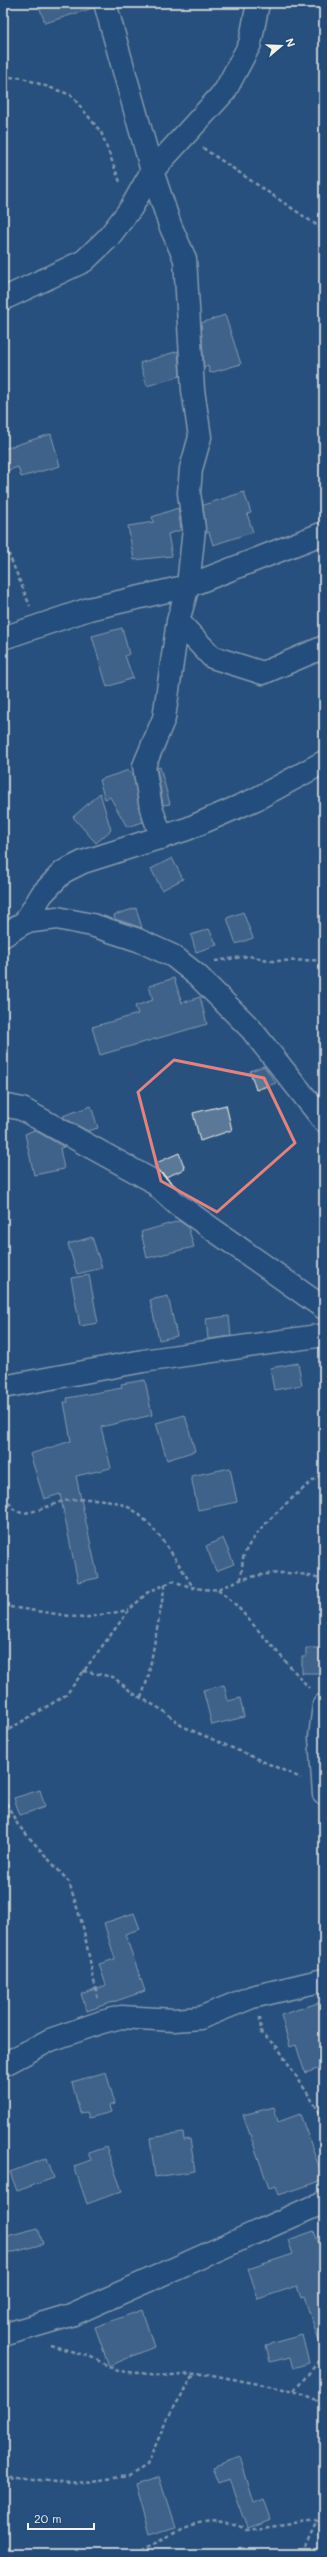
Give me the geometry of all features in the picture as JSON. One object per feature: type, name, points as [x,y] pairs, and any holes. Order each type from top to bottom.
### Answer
[{"type":"street","points":[[104,3],[152,171],[170,225],[185,259],[193,390],[200,437],[191,469],[189,493],[194,529],[188,586],[178,622],[164,718],[144,766],[151,808],[162,838]]},
{"type":"street","points":[[3,299],[84,262],[108,238],[131,208],[152,171],[186,136],[225,91],[250,44],[258,3]]},
{"type":"street","points":[[3,638],[89,609],[188,586],[324,533]]},
{"type":"street","points":[[178,622],[212,657],[263,673],[324,647]]},
{"type":"street","points":[[25,922],[42,894],[63,872],[83,862],[162,838],[256,799],[324,762]]},
{"type":"street","points":[[3,936],[25,922],[57,918],[92,925],[138,940],[173,956],[197,975],[251,1029],[324,1121]]},
{"type":"street","points":[[3,1105],[22,1109],[145,1176],[177,1204],[324,1308]]},
{"type":"street","points":[[3,1387],[143,1361],[324,1335]]},
{"type":"street","points":[[318,1697],[323,1791]]},
{"type":"street","points":[[3,2065],[50,2040],[102,2022],[121,2017],[174,2020],[200,2018],[242,2000],[324,1980]]},
{"type":"street","points":[[9,2333],[71,2315],[324,2202]]},
{"type":"path","points":[[3,78],[20,77],[71,95],[101,132],[131,208]]},
{"type":"path","points":[[186,136],[324,230]]},
{"type":"path","points":[[3,540],[38,627]]},
{"type":"path","points":[[184,965],[249,956],[274,961],[324,960]]},
{"type":"path","points":[[241,1580],[244,1557],[260,1531],[282,1508],[324,1472]]},
{"type":"path","points":[[3,1489],[14,1510],[18,1512],[39,1510],[63,1502],[81,1499],[108,1499],[130,1509],[147,1522],[194,1588]]},
{"type":"path","points":[[3,1733],[66,1695],[129,1610],[148,1592],[173,1580],[194,1588],[218,1589],[241,1580],[278,1572],[310,1575],[324,1581]]},
{"type":"path","points":[[140,1698],[148,1678],[166,1584]]},
{"type":"path","points":[[218,1589],[236,1605],[318,1697]]},
{"type":"path","points":[[3,1606],[83,1618],[129,1610]]},
{"type":"path","points":[[83,1671],[113,1677],[140,1698],[164,1711],[182,1726],[323,1791]]},
{"type":"path","points":[[3,1798],[18,1825],[69,1882],[83,1927],[102,2022]]},
{"type":"path","points":[[242,2000],[260,2017],[261,2033],[278,2048],[324,2118]]},
{"type":"path","points":[[9,2333],[91,2357],[118,2371],[172,2376],[195,2373],[294,2392],[324,2404]]},
{"type":"path","points":[[294,2392],[324,2355]]},
{"type":"path","points":[[3,2475],[70,2484],[129,2476],[147,2464],[167,2419],[195,2373]]},
{"type":"path","points":[[320,2402],[324,2436],[321,2465],[324,2478]]},
{"type":"path","points":[[128,2554],[158,2543],[181,2528],[199,2522],[218,2520],[234,2522],[246,2530],[324,2520]]},
{"type":"path","points":[[304,2554],[305,2546],[317,2521]]},
{"type":"highlighted area","points":[[174,1060],[264,1078],[295,1143],[217,1212],[161,1181],[138,1092]]},
{"type":"building","points":[[38,3],[93,3],[93,8],[45,23]]},
{"type":"building","points":[[225,315],[241,364],[210,373],[208,366],[204,368],[201,323]]},
{"type":"building","points":[[178,351],[180,376],[147,386],[140,363]]},
{"type":"building","points":[[51,434],[60,466],[21,477],[18,467],[3,472],[3,449]]},
{"type":"building","points":[[244,492],[251,513],[247,514],[253,532],[213,545],[209,532],[206,533],[203,505]]},
{"type":"building","points":[[178,508],[181,530],[168,534],[172,556],[134,560],[128,526],[154,522],[152,517]]},
{"type":"building","points":[[122,628],[129,654],[125,656],[133,678],[107,687],[92,636]]},
{"type":"building","points":[[160,767],[170,804],[163,805],[157,768]]},
{"type":"building","points":[[129,770],[133,775],[143,822],[127,827],[110,797],[105,799],[99,780]]},
{"type":"building","points":[[100,793],[111,830],[96,843],[73,817]]},
{"type":"building","points":[[172,858],[183,879],[162,890],[151,869]]},
{"type":"building","points":[[136,908],[142,928],[115,919],[114,915]]},
{"type":"building","points":[[243,912],[253,938],[236,944],[227,918]]},
{"type":"building","points":[[209,929],[217,945],[196,952],[191,935]]},
{"type":"building","points":[[174,978],[182,1003],[200,997],[207,1024],[100,1055],[92,1027],[138,1014],[135,1006],[153,1000],[149,986]]},
{"type":"building","points":[[264,1066],[276,1083],[256,1090],[250,1071]]},
{"type":"building","points":[[226,1105],[232,1130],[200,1141],[193,1113]]},
{"type":"building","points":[[91,1106],[98,1128],[88,1131],[64,1118],[63,1116]]},
{"type":"building","points":[[34,1130],[64,1147],[60,1148],[64,1169],[34,1175],[25,1134]]},
{"type":"building","points":[[179,1153],[185,1169],[166,1177],[156,1169],[154,1164]]},
{"type":"building","points":[[179,1221],[188,1227],[194,1247],[147,1258],[141,1232]]},
{"type":"building","points":[[92,1237],[102,1268],[77,1274],[68,1244]]},
{"type":"building","points":[[89,1275],[98,1323],[80,1326],[71,1278]]},
{"type":"building","points":[[168,1296],[177,1336],[159,1340],[150,1300]]},
{"type":"building","points":[[229,1316],[231,1336],[208,1339],[206,1319]]},
{"type":"building","points":[[298,1363],[302,1385],[274,1390],[270,1368]]},
{"type":"building","points":[[145,1380],[152,1415],[101,1427],[111,1468],[76,1476],[98,1578],[78,1582],[60,1494],[44,1499],[30,1454],[71,1441],[64,1402],[68,1402],[67,1398],[122,1388],[121,1384]]},
{"type":"building","points":[[185,1415],[195,1451],[167,1460],[156,1423]]},
{"type":"building","points":[[230,1468],[237,1502],[198,1510],[191,1476]]},
{"type":"building","points":[[223,1538],[234,1564],[216,1571],[206,1546]]},
{"type":"building","points":[[306,1648],[324,1648],[324,1673],[302,1673],[302,1657],[306,1657]]},
{"type":"building","points":[[224,1685],[228,1701],[240,1698],[244,1717],[212,1725],[203,1690]]},
{"type":"building","points":[[40,1790],[45,1807],[20,1815],[14,1798]]},
{"type":"building","points":[[134,1913],[140,1929],[125,1934],[145,1991],[87,2011],[81,1994],[106,1985],[99,1964],[115,1959],[104,1923]]},
{"type":"building","points":[[324,2001],[324,2067],[305,2073],[296,2045],[290,2047],[281,2015]]},
{"type":"building","points":[[106,2072],[115,2104],[109,2106],[111,2112],[89,2118],[87,2112],[80,2113],[72,2082]]},
{"type":"building","points":[[274,2107],[278,2122],[300,2114],[324,2180],[279,2195],[276,2186],[269,2188],[243,2115]]},
{"type":"building","points":[[183,2133],[184,2140],[190,2139],[195,2171],[155,2177],[150,2138]]},
{"type":"building","points":[[106,2147],[122,2191],[87,2204],[74,2166],[91,2160],[88,2153]]},
{"type":"building","points":[[47,2158],[54,2178],[17,2191],[10,2172]]},
{"type":"building","points":[[38,2228],[43,2244],[3,2255],[3,2237]]},
{"type":"building","points":[[314,2231],[324,2258],[324,2345],[321,2346],[304,2297],[301,2298],[297,2286],[258,2299],[248,2269],[293,2254],[288,2240]]},
{"type":"building","points":[[142,2310],[154,2347],[109,2366],[95,2327]]},
{"type":"building","points":[[302,2335],[309,2363],[293,2368],[290,2357],[270,2362],[266,2345]]},
{"type":"building","points":[[240,2457],[254,2503],[264,2499],[271,2519],[247,2528],[229,2479],[218,2483],[212,2467]]},
{"type":"building","points":[[159,2477],[175,2527],[150,2535],[136,2485]]}]
